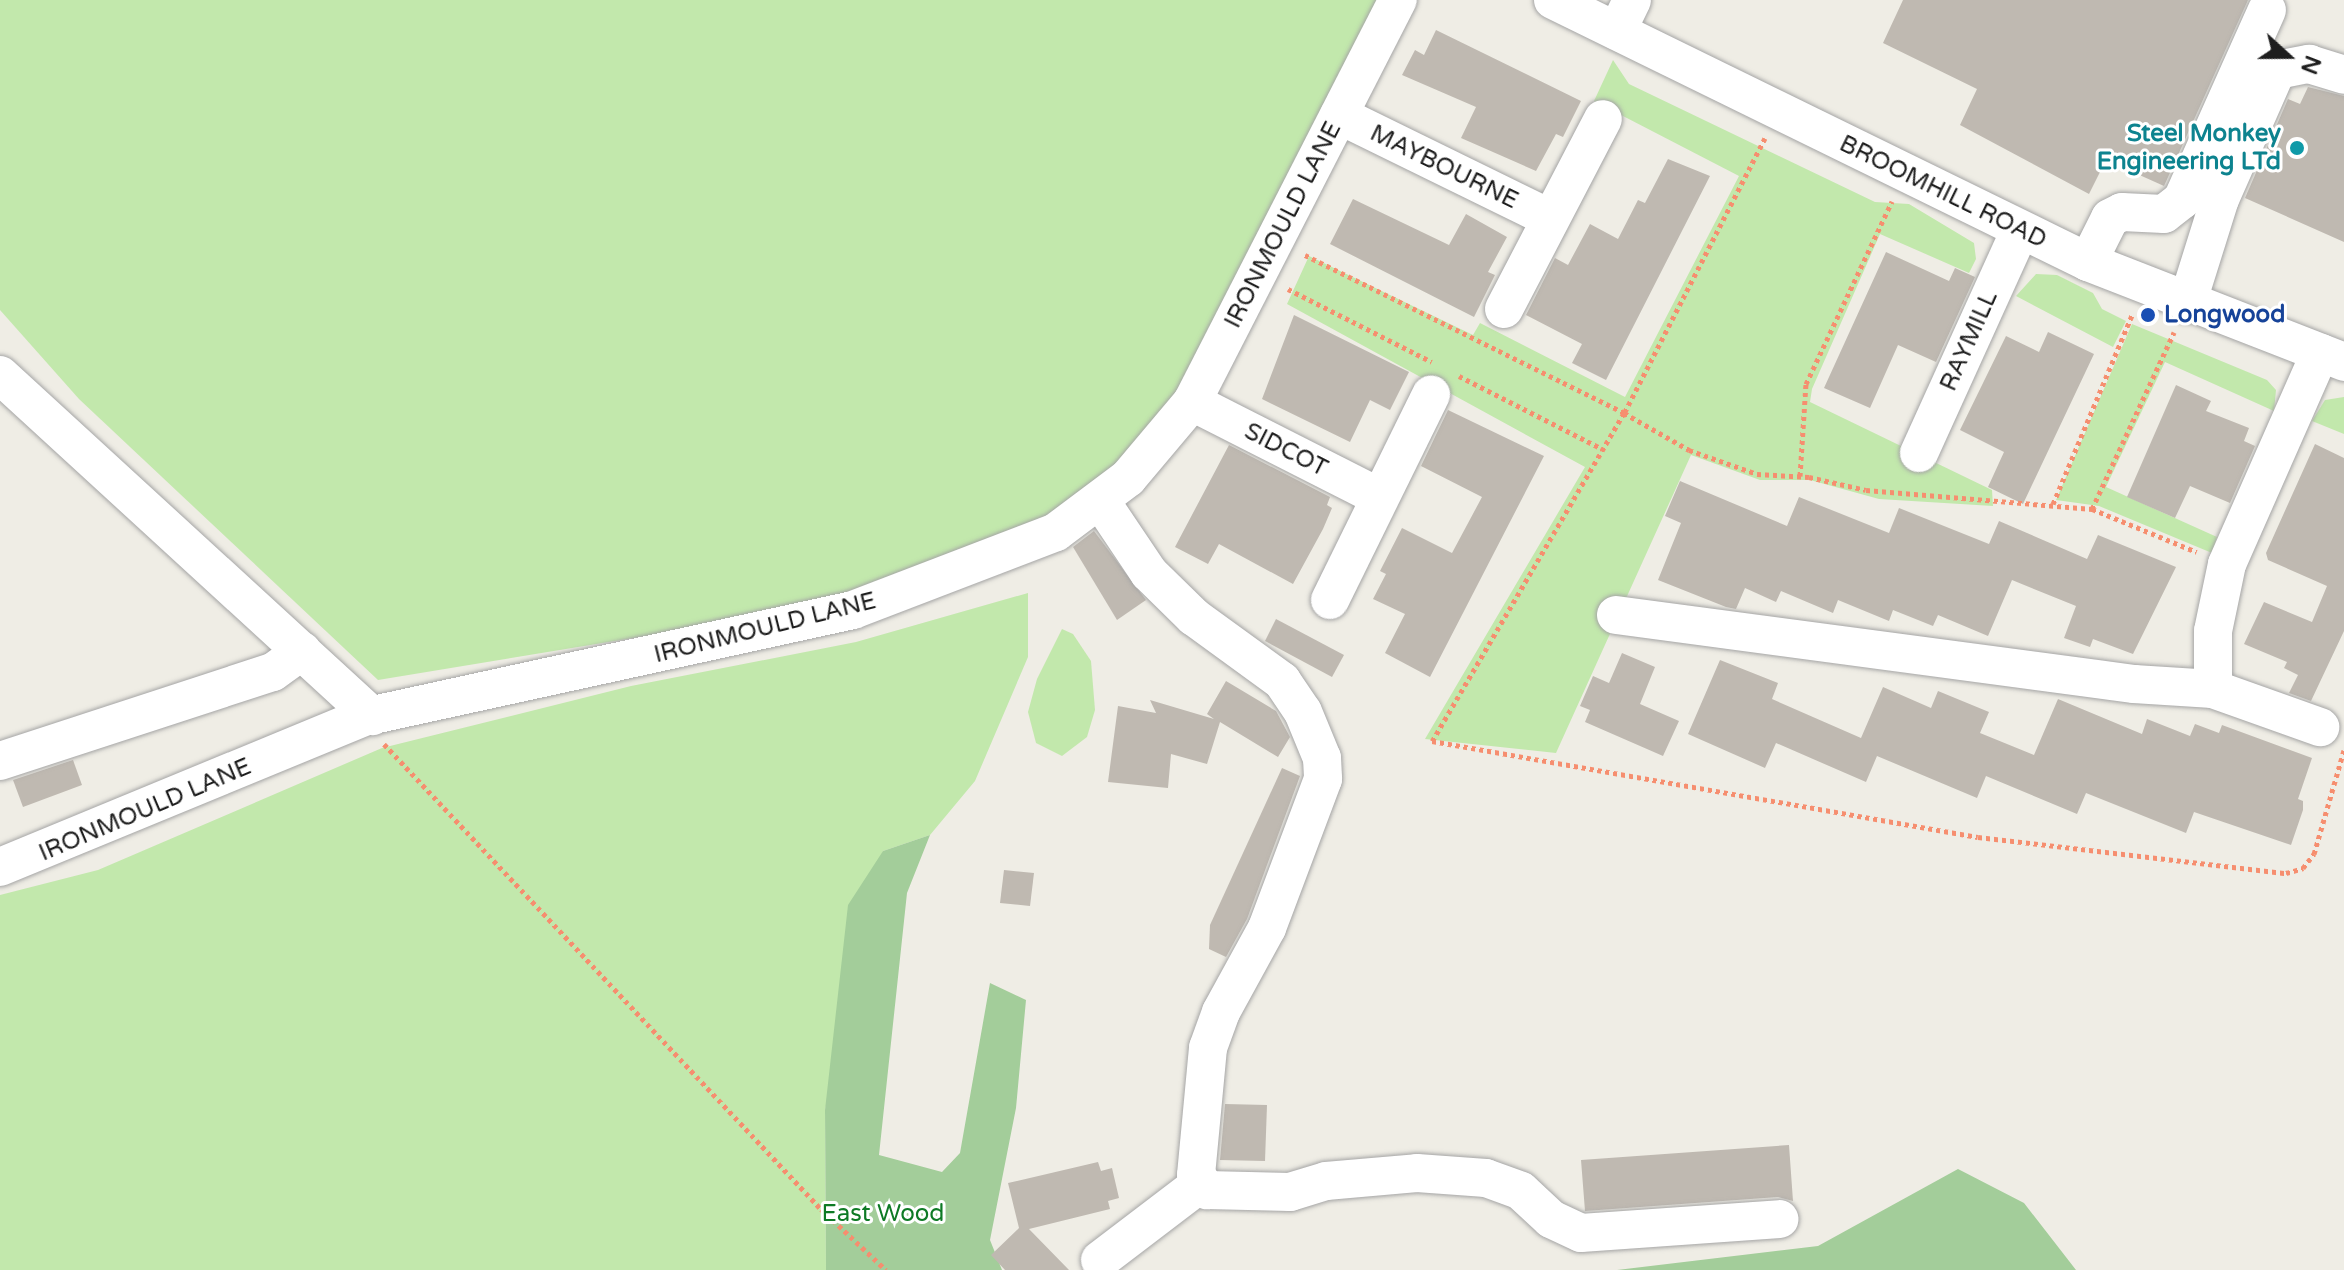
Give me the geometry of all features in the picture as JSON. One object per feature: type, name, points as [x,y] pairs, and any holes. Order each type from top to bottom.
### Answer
[{"type":"street","name":"IRONMOULD LANE","points":[[0,867],[368,717],[853,610],[1056,532],[1128,478],[1192,402],[1398,0]]},
{"type":"street","name":"BROOMHILL ROAD","points":[[1553,0],[1624,15],[1905,174],[2020,230],[2187,304],[2332,357]]},
{"type":"street","points":[[2088,262],[2110,218],[2122,212],[2164,214],[2182,200],[2267,10]]},
{"type":"street","points":[[2187,304],[2220,199],[2277,70],[2309,64],[2344,75]]},
{"type":"street","name":"MAYBOURNE","points":[[1339,115],[1549,218]]},
{"type":"street","points":[[1504,309],[1603,119]]},
{"type":"street","name":"RAYMILL","points":[[1919,453],[2020,230]]},
{"type":"street","points":[[2213,689],[2213,631],[2227,564],[2332,357]]},
{"type":"street","points":[[0,375],[302,651],[368,717]]},
{"type":"street","points":[[1330,600],[1431,395]]},
{"type":"street","name":"SIDCOT","points":[[1192,402],[1379,497]]},
{"type":"street","points":[[1100,500],[1149,573],[1194,617],[1282,681],[1303,712],[1322,758],[1323,779],[1267,928],[1221,1012],[1208,1048],[1198,1108],[1196,1175],[1207,1190],[1290,1192],[1326,1181],[1417,1173],[1486,1178],[1521,1191],[1551,1219],[1581,1233],[1780,1219]]},
{"type":"street","points":[[1616,615],[2134,684],[2213,689],[2320,727]]},
{"type":"street","points":[[0,761],[273,672],[302,651]]},
{"type":"street","points":[[1100,1260],[1201,1183]]},
{"type":"path","points":[[1800,476],[1806,384],[1905,174]]},
{"type":"path","points":[[1275,240],[1624,413],[1689,450],[1757,474],[1800,476],[1866,490],[2092,509],[2227,564]]},
{"type":"path","points":[[2053,504],[2145,285]]},
{"type":"path","points":[[2092,509],[2187,304]]},
{"type":"path","points":[[368,717],[486,854],[821,1209],[886,1270]]},
{"type":"green space","points":[[0,0],[1383,0],[1182,396],[1094,491],[1048,524],[846,603],[378,680],[79,399],[0,310]]},
{"type":"green space","points":[[1613,60],[1629,84],[1875,202],[1909,204],[1974,243],[1976,259],[1969,273],[1880,234],[1812,389],[1810,402],[1992,490],[1993,506],[1879,499],[1810,480],[1760,480],[1691,455],[1556,753],[1425,739],[1585,467],[1287,304],[1309,256],[1473,335],[1480,323],[1625,397],[1739,176],[1594,101]]},
{"type":"green space","points":[[2036,274],[2057,275],[2093,293],[2102,309],[2126,321],[2113,347],[2016,296]]},
{"type":"green space","points":[[2132,324],[2267,380],[2276,390],[2274,411],[2165,362],[2106,487],[2217,537],[2212,553],[2099,506],[2056,500]]},
{"type":"green space","points":[[2344,397],[2344,434],[2312,421],[2325,400]]},
{"type":"green space","points":[[1028,593],[1028,657],[975,781],[930,835],[883,851],[825,1110],[826,1270],[0,1270],[0,895],[98,870],[382,748],[631,686],[856,642]]},
{"type":"green space","points":[[1062,629],[1073,634],[1091,661],[1095,710],[1087,737],[1062,756],[1036,743],[1028,712],[1037,679]]},
{"type":"green space","name":"East Wood","points":[[930,835],[907,893],[879,1155],[942,1172],[960,1153],[990,983],[1026,1000],[1016,1108],[990,1240],[1002,1270],[826,1270],[825,1110],[848,905],[883,851]]},
{"type":"green space","points":[[1958,1169],[2024,1203],[2076,1270],[1617,1270],[1818,1246]]},
{"type":"building","points":[[1903,0],[2248,0],[2164,186],[2106,160],[2089,194],[1960,125],[1977,89],[1883,43]]},
{"type":"building","points":[[1436,30],[1581,101],[1563,137],[1556,134],[1536,171],[1461,138],[1476,107],[1402,75],[1415,50],[1424,55]]},
{"type":"building","name":"Steel Monkey Engineering LTd","points":[[2308,87],[2344,96],[2344,242],[2245,198],[2288,99],[2300,104]]},
{"type":"building","points":[[1668,159],[1710,176],[1606,380],[1572,363],[1582,344],[1526,315],[1555,258],[1568,265],[1590,224],[1618,239],[1638,200],[1645,203]]},
{"type":"building","points":[[1353,199],[1449,245],[1466,214],[1507,237],[1488,272],[1495,275],[1474,317],[1330,244]]},
{"type":"building","points":[[1886,252],[1949,281],[1955,268],[1975,277],[1936,362],[1898,345],[1870,408],[1824,388]]},
{"type":"building","points":[[1294,315],[1409,372],[1390,410],[1370,400],[1350,442],[1262,399]]},
{"type":"building","points":[[2048,332],[2094,354],[2023,504],[1988,487],[2004,452],[1960,430],[2006,336],[2039,352]]},
{"type":"building","points":[[2176,385],[2211,401],[2206,411],[2249,428],[2244,441],[2255,446],[2230,503],[2190,486],[2175,518],[2127,497]]},
{"type":"building","points":[[1448,410],[1544,456],[1430,677],[1385,653],[1405,614],[1373,599],[1386,574],[1380,571],[1402,528],[1452,553],[1482,497],[1421,466]]},
{"type":"building","points":[[2315,444],[2344,458],[2344,631],[2311,701],[2289,693],[2298,675],[2284,668],[2287,662],[2244,644],[2264,602],[2312,622],[2327,586],[2268,560],[2266,553]]},
{"type":"building","points":[[1229,445],[1330,497],[1327,505],[1332,508],[1293,584],[1219,544],[1208,564],[1175,547]]},
{"type":"building","points":[[1680,481],[1787,526],[1799,497],[1889,533],[1899,508],[1989,544],[1999,521],[2087,559],[2098,535],[2176,567],[2133,654],[2093,639],[2090,647],[2064,638],[2076,606],[2012,580],[1988,636],[1938,615],[1933,626],[1893,610],[1889,621],[1838,600],[1833,613],[1781,591],[1776,602],[1745,588],[1736,609],[1658,580],[1681,523],[1665,516]]},
{"type":"building","points":[[1094,531],[1146,600],[1117,620],[1073,547]]},
{"type":"building","points":[[1276,619],[1344,655],[1332,677],[1265,641]]},
{"type":"building","points":[[1622,653],[1655,667],[1640,704],[1679,721],[1663,756],[1585,722],[1590,710],[1580,706],[1593,676],[1609,683]]},
{"type":"building","points":[[1720,660],[1778,683],[1772,699],[1861,738],[1883,687],[1931,708],[1938,691],[1989,712],[1980,733],[2034,755],[2058,699],[2142,734],[2147,719],[2190,736],[2195,724],[2219,733],[2222,725],[2312,758],[2298,799],[2303,801],[2303,810],[2291,845],[2194,812],[2186,833],[2086,793],[2077,814],[1986,776],[1977,798],[1877,756],[1866,782],[1776,743],[1765,768],[1688,734]]},
{"type":"building","points":[[1226,681],[1276,711],[1290,737],[1278,757],[1220,722],[1207,764],[1171,754],[1168,788],[1108,782],[1118,706],[1156,713],[1150,700],[1214,719],[1207,714]]},
{"type":"building","points":[[73,760],[82,785],[23,807],[13,780]]},
{"type":"building","points":[[1282,768],[1300,776],[1247,919],[1226,957],[1209,949],[1210,925]]},
{"type":"building","points":[[1004,870],[1034,873],[1030,906],[1000,903]]},
{"type":"building","points":[[1225,1104],[1267,1105],[1265,1161],[1220,1160]]},
{"type":"building","points":[[1789,1145],[1793,1201],[1778,1197],[1585,1211],[1581,1160]]},
{"type":"building","points":[[1098,1162],[1101,1171],[1112,1168],[1119,1198],[1108,1201],[1110,1209],[1029,1229],[1069,1270],[1005,1270],[991,1255],[1019,1228],[1008,1183]]},
{"type":"place","name":"Steel Monkey Engineering LTd","points":[[2297,148]]},
{"type":"place","name":"Longwood","points":[[2148,315]]}]
